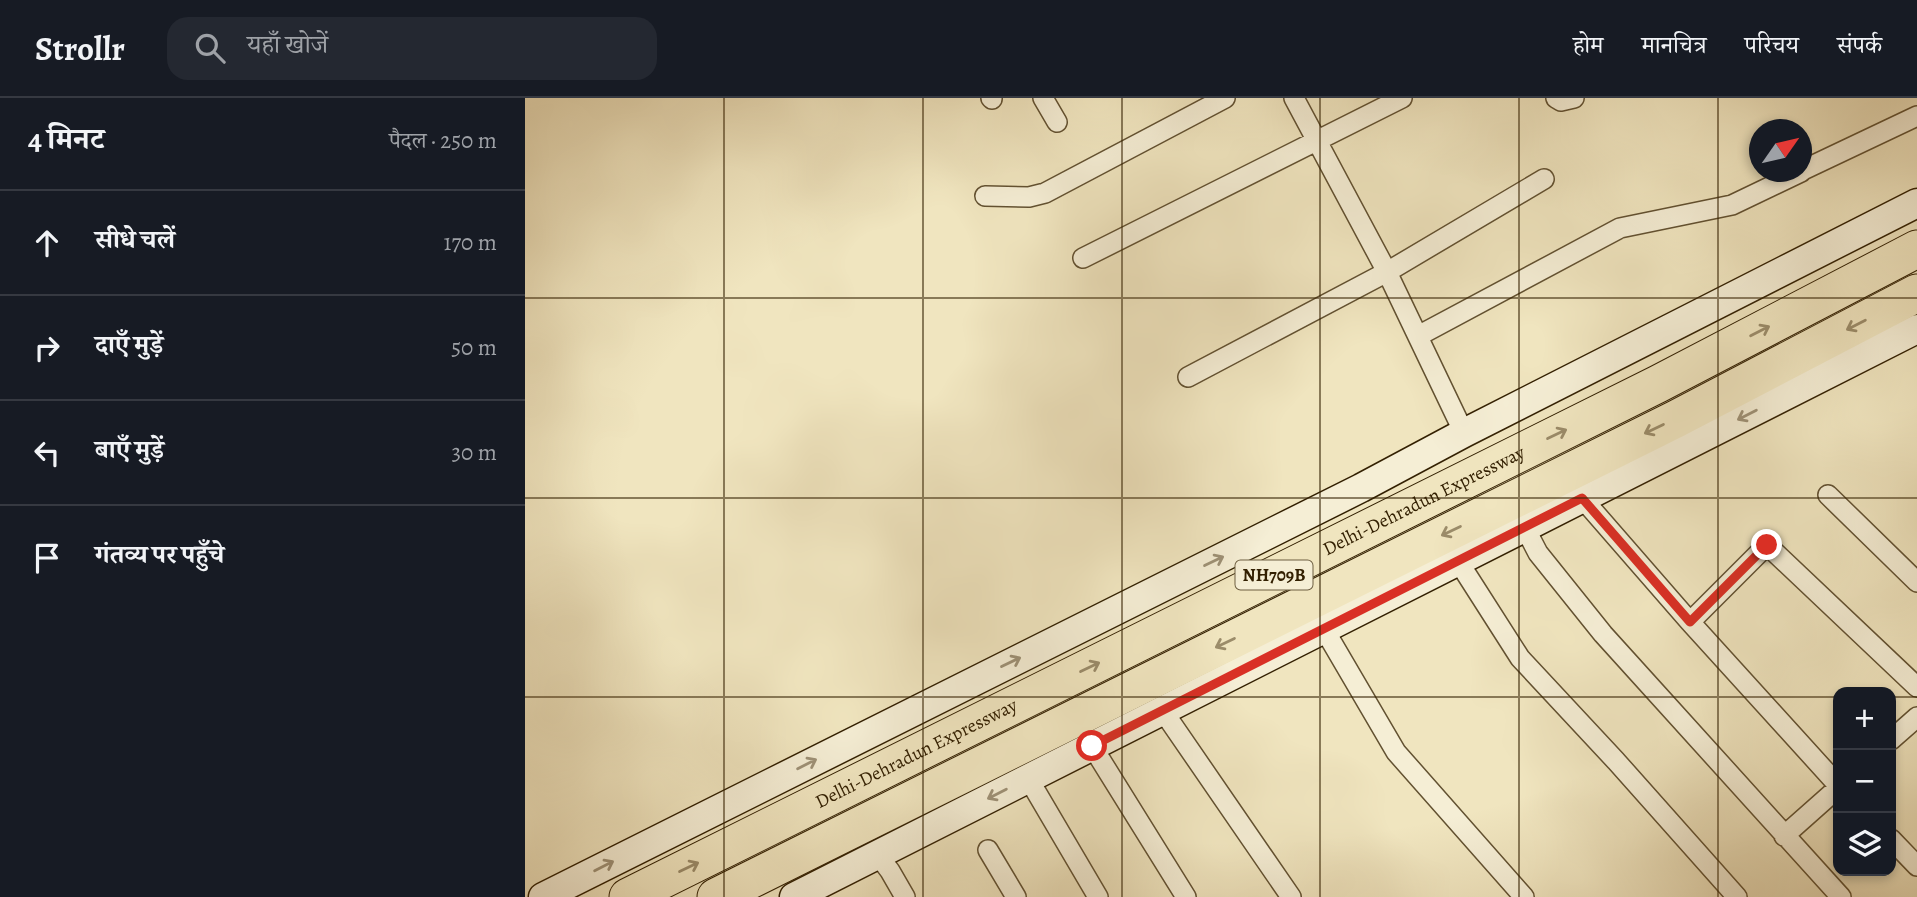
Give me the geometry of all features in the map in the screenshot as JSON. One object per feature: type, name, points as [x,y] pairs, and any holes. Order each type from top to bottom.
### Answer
[{"type":"highway","name":"Delhi-Dehradun Expressway","points":[[628,897],[1645,390],[1917,249]]},
{"type":"highway","name":"Delhi-Dehradun Expressway","points":[[716,897],[1663,425],[1917,293]]},
{"type":"street","points":[[1043,98],[1057,121]]},
{"type":"street","points":[[985,196],[1021,197],[1045,193],[1225,98]]},
{"type":"street","points":[[1294,98],[1387,272],[1464,433]]},
{"type":"street","points":[[1083,258],[1402,98]]},
{"type":"street","points":[[1556,98],[1561,101],[1574,98]]},
{"type":"street","points":[[1812,166],[1917,116]]},
{"type":"street","points":[[1188,377],[1387,272],[1544,179]]},
{"type":"street","points":[[1418,336],[1620,228],[1732,205],[1779,182]]},
{"type":"street","points":[[543,897],[1361,488],[1917,203]]},
{"type":"street","points":[[794,897],[884,863],[1028,778],[1582,498],[1915,335]]},
{"type":"street","points":[[1828,495],[1917,582]]},
{"type":"street","points":[[1582,498],[1833,781]]},
{"type":"street","points":[[1525,528],[1538,553],[1603,634],[1841,897]]},
{"type":"street","points":[[1690,622],[1767,545],[1917,687]]},
{"type":"street","points":[[1458,561],[1520,658],[1737,897]]},
{"type":"street","points":[[1325,629],[1396,752],[1524,897]]},
{"type":"street","points":[[1163,710],[1291,897]]},
{"type":"street","points":[[1896,736],[1917,717]]},
{"type":"street","points":[[1092,746],[1185,897]]},
{"type":"street","points":[[1028,778],[1098,897]]},
{"type":"street","points":[[1784,836],[1833,792]]},
{"type":"street","points":[[1896,844],[1917,866]]},
{"type":"street","points":[[988,850],[1016,897]]},
{"type":"street","points":[[884,863],[905,897]]},
{"type":"route","points":[[1092,746],[1582,498],[1690,622],[1767,545]]}]
